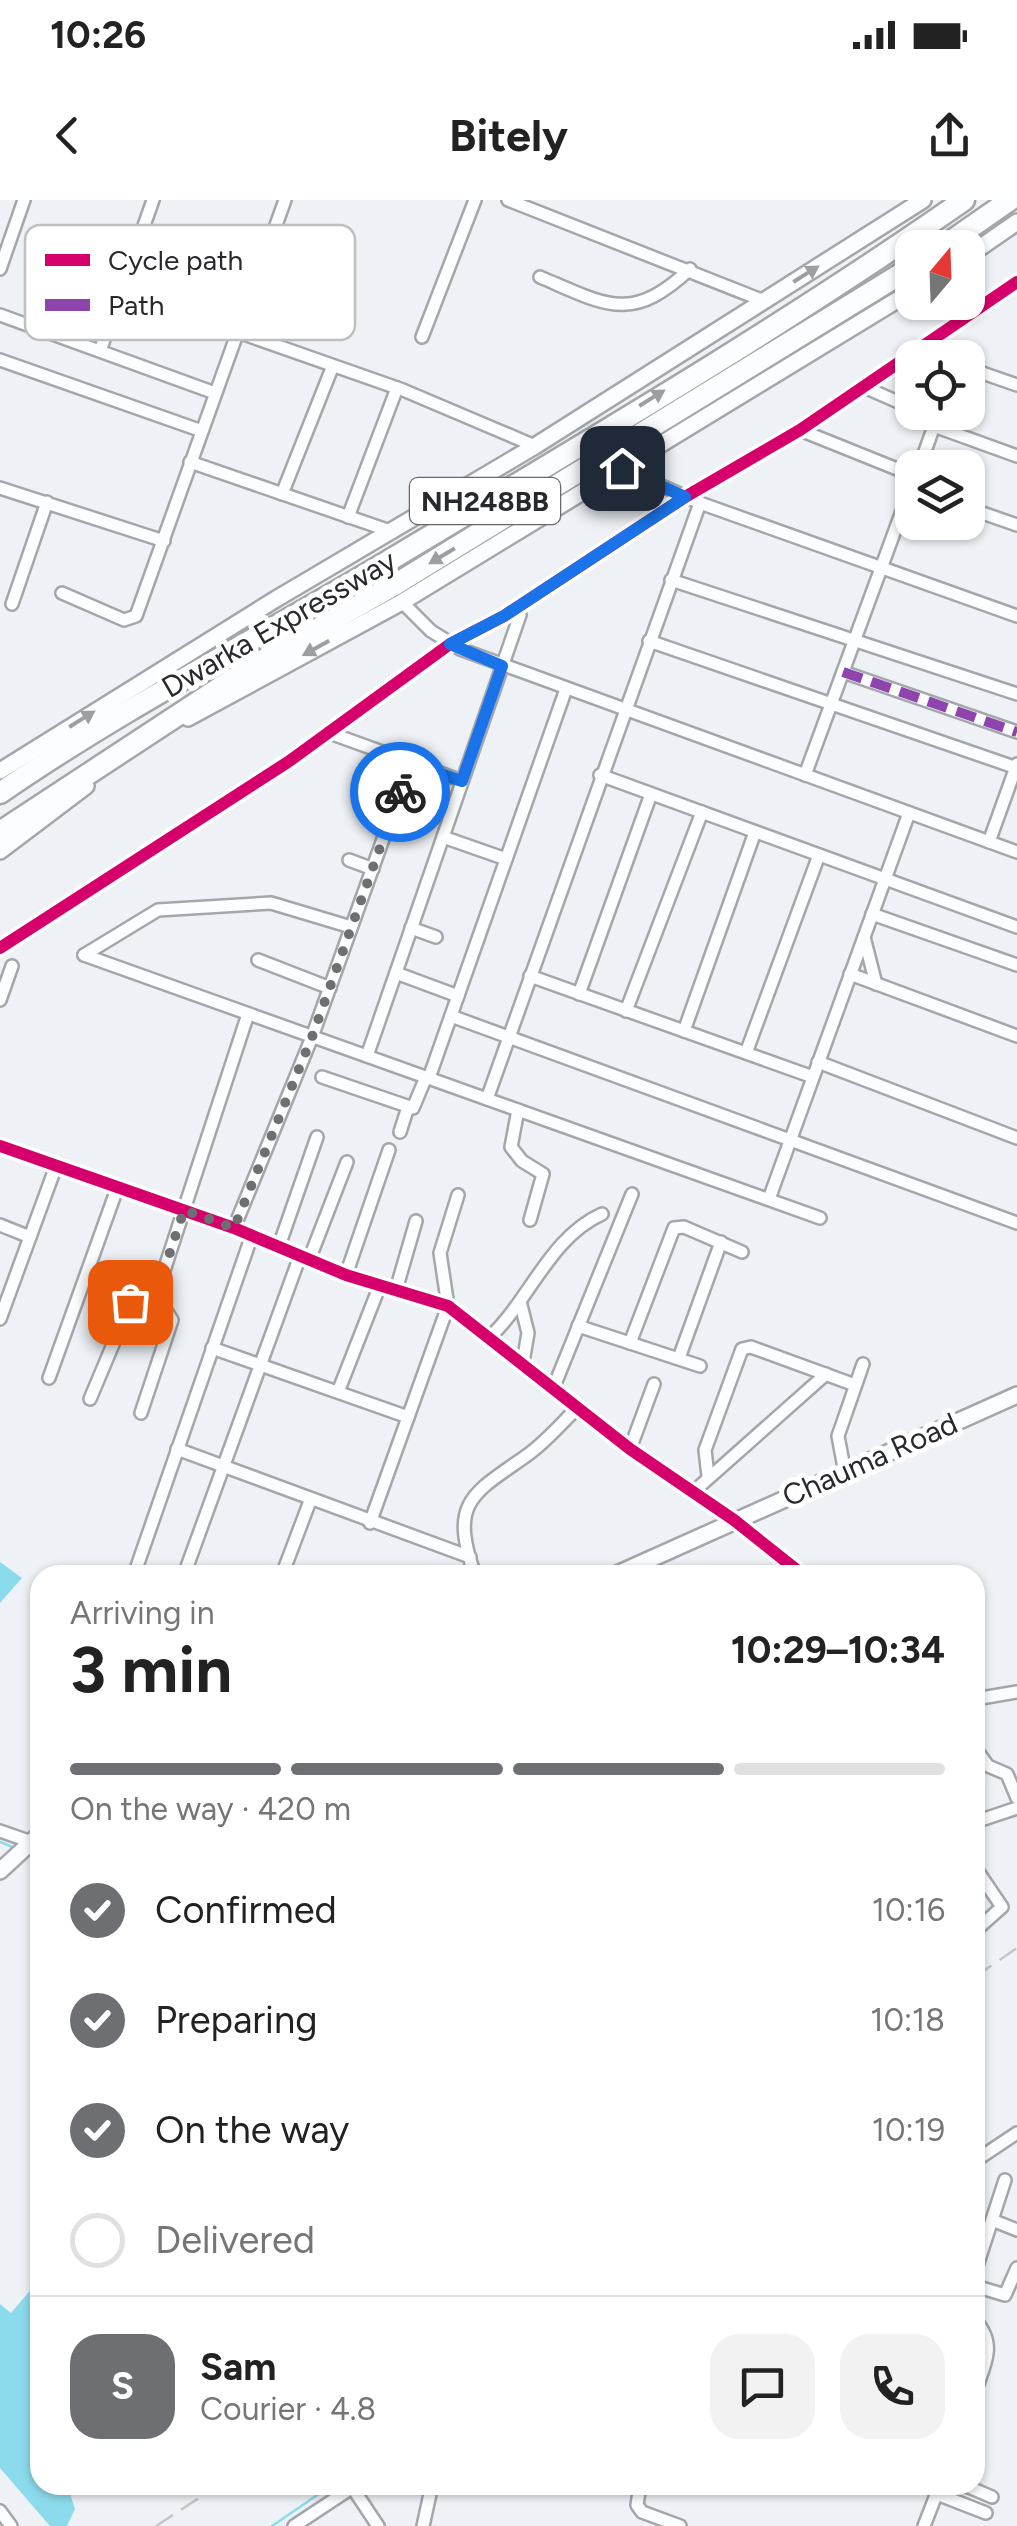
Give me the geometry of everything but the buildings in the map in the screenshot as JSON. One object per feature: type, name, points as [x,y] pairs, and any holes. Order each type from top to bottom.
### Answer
[{"type":"highway","name":"Dwarka Expressway","points":[[0,793],[76,740],[384,563],[880,259],[964,200]]},
{"type":"highway","points":[[967,230],[1010,200]]},
{"type":"highway","name":"Dwarka Expressway","points":[[0,832],[251,667],[396,584],[895,278]]},
{"type":"street","points":[[144,225],[153,200]]},
{"type":"street","points":[[275,225],[284,200]]},
{"type":"street","points":[[422,337],[475,200]]},
{"type":"street","points":[[508,200],[764,301]]},
{"type":"street","points":[[0,772],[276,599],[535,446],[923,200]]},
{"type":"street","points":[[0,269],[19,201]]},
{"type":"street","points":[[985,244],[1017,222]]},
{"type":"street","points":[[540,277],[616,307],[638,303],[675,284],[690,269]]},
{"type":"street","points":[[931,340],[1017,282]]},
{"type":"street","points":[[0,852],[96,778],[176,725],[402,602],[895,302]]},
{"type":"street","points":[[0,316],[25,325]]},
{"type":"street","points":[[69,340],[216,393]]},
{"type":"street","points":[[100,351],[104,340]]},
{"type":"street","points":[[62,594],[131,620],[164,542],[235,340]]},
{"type":"street","points":[[257,340],[397,388],[535,446]]},
{"type":"street","points":[[0,360],[202,431]]},
{"type":"street","points":[[0,948],[327,732],[450,644],[504,616],[685,497],[800,430],[895,365]]},
{"type":"street","points":[[282,494],[332,368]]},
{"type":"street","points":[[985,374],[1017,385]]},
{"type":"street","points":[[864,387],[895,401]]},
{"type":"street","points":[[348,517],[397,388]]},
{"type":"street","points":[[800,430],[895,468]]},
{"type":"street","points":[[960,430],[1017,456]]},
{"type":"street","points":[[190,462],[393,532]]},
{"type":"street","points":[[622,468],[700,503],[1017,616]]},
{"type":"street","points":[[0,488],[164,542]]},
{"type":"street","points":[[12,604],[47,502]]},
{"type":"street","points":[[487,1099],[700,503]]},
{"type":"street","points":[[985,514],[1017,526]]},
{"type":"street","points":[[805,775],[895,533]]},
{"type":"street","points":[[672,580],[1017,694]]},
{"type":"street","points":[[402,602],[450,644],[502,666],[1017,852]]},
{"type":"street","points":[[367,1056],[520,615]]},
{"type":"street","points":[[649,641],[1017,767],[989,842]]},
{"type":"street","points":[[843,672],[1017,732]]},
{"type":"street","points":[[322,1077],[413,1108],[451,1016],[566,689]]},
{"type":"street","points":[[327,732],[462,781]]},
{"type":"street","points":[[234,1228],[312,1037],[410,764]]},
{"type":"street","points":[[600,776],[1017,927]]},
{"type":"street","points":[[579,994],[651,794]]},
{"type":"street","points":[[626,1010],[702,812]]},
{"type":"street","points":[[769,1200],[908,813]]},
{"type":"street","points":[[684,1032],[755,832]]},
{"type":"street","points":[[443,838],[506,860]]},
{"type":"street","points":[[746,1054],[818,855]]},
{"type":"street","points":[[349,860],[373,868]]},
{"type":"street","points":[[351,926],[271,903],[158,910],[84,955],[820,1218]]},
{"type":"street","points":[[872,914],[1017,966]]},
{"type":"street","points":[[412,928],[436,936]]},
{"type":"street","points":[[864,937],[876,984]]},
{"type":"street","points":[[258,960],[330,988]]},
{"type":"street","points":[[0,1000],[12,966]]},
{"type":"street","points":[[396,973],[458,996]]},
{"type":"street","points":[[850,974],[1017,1036]]},
{"type":"street","points":[[530,976],[813,1078]]},
{"type":"street","points":[[156,1295],[248,1014]]},
{"type":"street","points":[[451,1016],[1017,1223]]},
{"type":"street","points":[[818,1062],[1017,1138]]},
{"type":"street","points":[[400,1132],[408,1107]]},
{"type":"street","points":[[518,1110],[511,1147],[522,1160],[544,1174],[530,1220]]},
{"type":"street","points":[[278,1246],[318,1137]]},
{"type":"street","points":[[0,1146],[234,1228],[346,1275],[448,1306],[630,1449],[734,1520],[790,1565]]},
{"type":"street","points":[[346,1275],[389,1150]]},
{"type":"street","points":[[188,1565],[260,1365],[347,1162]]},
{"type":"street","points":[[0,1319],[56,1166]]},
{"type":"street","points":[[49,1378],[118,1186]]},
{"type":"street","points":[[553,1389],[632,1194]]},
{"type":"street","points":[[370,1523],[448,1306],[440,1253],[458,1195]]},
{"type":"street","points":[[489,1338],[520,1304],[560,1246],[584,1222],[602,1214]]},
{"type":"street","points":[[396,1290],[416,1221]]},
{"type":"street","points":[[0,1225],[30,1236]]},
{"type":"street","points":[[630,1343],[674,1228],[684,1226],[742,1252]]},
{"type":"street","points":[[137,1565],[252,1235]]},
{"type":"street","points":[[680,1358],[721,1242]]},
{"type":"street","points":[[338,1392],[380,1285]]},
{"type":"street","points":[[90,1398],[130,1302],[139,1296],[156,1295]]},
{"type":"street","points":[[140,1413],[172,1320],[156,1295]]},
{"type":"street","points":[[520,1304],[528,1334],[523,1362]]},
{"type":"street","points":[[578,1326],[700,1366]]},
{"type":"street","points":[[708,1476],[705,1450],[742,1349],[751,1346],[855,1385]]},
{"type":"street","points":[[212,1348],[408,1416]]},
{"type":"street","points":[[844,1473],[838,1436],[863,1364]]},
{"type":"street","points":[[692,1492],[826,1374]]},
{"type":"street","points":[[630,1449],[654,1384]]},
{"type":"street","name":"Chauma Road","points":[[636,1565],[1017,1395]]},
{"type":"street","points":[[472,1565],[466,1517],[470,1498],[486,1481],[529,1454],[578,1408]]},
{"type":"street","points":[[177,1450],[310,1502],[470,1557]]},
{"type":"street","points":[[286,1565],[310,1502]]},
{"type":"street","points":[[985,1697],[1017,1692]]},
{"type":"street","points":[[985,1762],[1007,1774],[1017,1798]]},
{"type":"street","points":[[985,1819],[1017,1808]]},
{"type":"street","points":[[0,1831],[30,1844]]},
{"type":"street","points":[[0,1870],[30,1845]]},
{"type":"street","points":[[985,1882],[1002,1906],[985,1922]]},
{"type":"street","points":[[985,2155],[1017,2133]]},
{"type":"street","points":[[985,2241],[1005,2180]]},
{"type":"street","points":[[992,2220],[1017,2230]]},
{"type":"street","points":[[985,2289],[1006,2295],[1017,2268]]},
{"type":"street","points":[[985,2333],[989,2354],[985,2365]]},
{"type":"street","points":[[985,2494],[992,2497]]},
{"type":"street","points":[[294,2526],[340,2495]]},
{"type":"street","points":[[359,2495],[378,2526]]},
{"type":"street","points":[[422,2526],[430,2495]]},
{"type":"street","points":[[638,2495],[637,2505],[642,2512],[679,2526]]},
{"type":"street","points":[[924,2526],[936,2495]]},
{"type":"street","points":[[950,2495],[986,2514]]},
{"type":"street","points":[[0,2511],[11,2526]]},
{"type":"water","points":[[0,1562],[22,1578],[0,1603]]},
{"type":"water","points":[[30,2291],[30,2495],[70,2495],[75,2509],[67,2526],[50,2526],[0,2468],[0,2304],[11,2313]]},
{"type":"waterway","points":[[0,1842],[15,1848]]},
{"type":"waterway","points":[[272,2526],[317,2495]]},
{"type":"railway","points":[[985,1970],[1017,1948]]},
{"type":"railway","points":[[156,2526],[204,2495]]},
{"type":"marked path","points":[[843,672],[1017,732]]},
{"type":"cycle path","points":[[0,948],[288,762],[450,644],[504,616],[685,497],[800,430],[1017,282]]},
{"type":"cycle path","points":[[0,1146],[234,1228],[346,1275],[448,1306],[630,1449],[734,1520],[790,1565]]},
{"type":"way so far","points":[[130,1302],[133,1297],[156,1295],[184,1210],[234,1228],[312,1037],[400,792]]},
{"type":"route","points":[[400,792],[410,764],[462,781],[502,666],[450,644],[504,616],[685,497],[622,468]]}]
